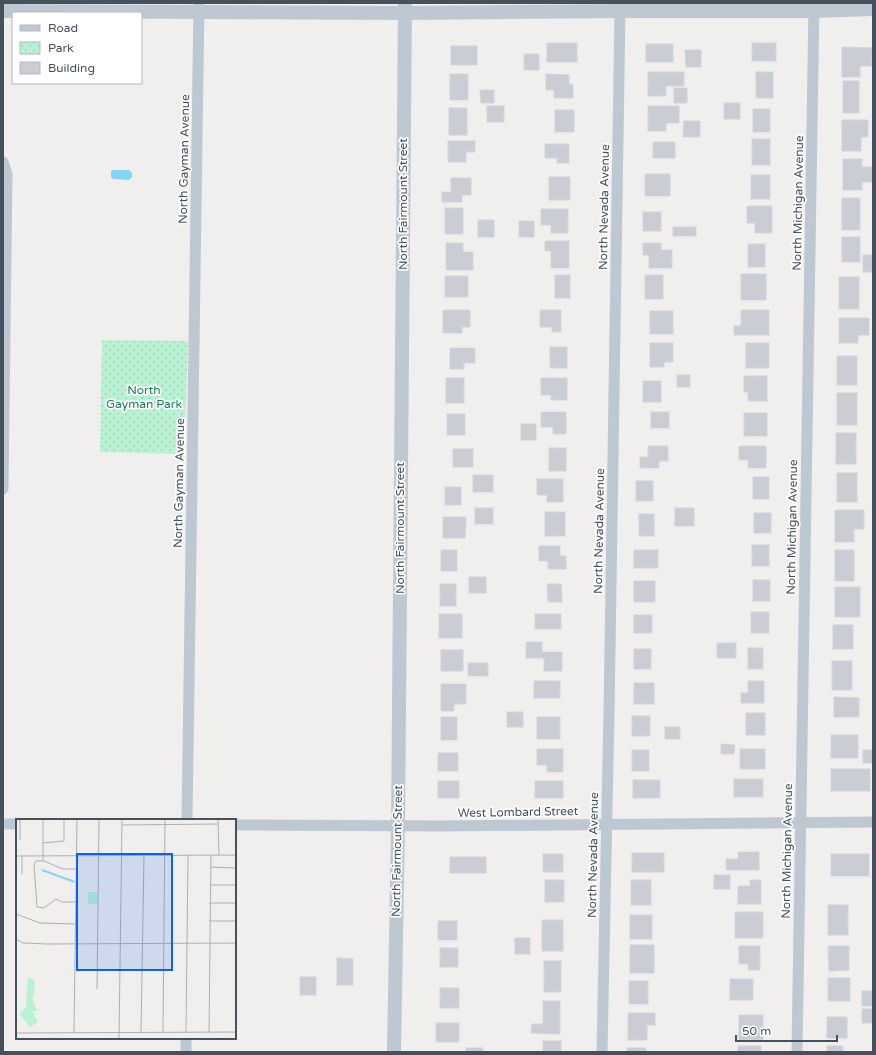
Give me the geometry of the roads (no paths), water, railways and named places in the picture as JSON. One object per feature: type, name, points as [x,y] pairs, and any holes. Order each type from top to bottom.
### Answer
[{"type":"street","points":[[3,11],[199,8],[405,8],[620,11],[814,7],[873,9]]},
{"type":"street","name":"North Michigan Avenue","points":[[797,1052],[814,7]]},
{"type":"street","name":"North Gayman Avenue","points":[[187,819],[199,8]]},
{"type":"street","name":"North Fairmount Street","points":[[394,1052],[398,825],[405,8]]},
{"type":"street","name":"North Nevada Avenue","points":[[602,1052],[620,11]]},
{"type":"street","points":[[3,162],[7,174],[3,489]]},
{"type":"street","name":"West Lombard Street","points":[[236,825],[442,826],[873,822]]},
{"type":"street","points":[[3,824],[16,824]]},
{"type":"street","points":[[186,1039],[186,1052]]},
{"type":"water","points":[[129,170],[132,173],[132,177],[129,180],[113,179],[111,177],[111,171]]},
{"type":"park label","name":"North Gayman Park","points":[[144,397]]}]
